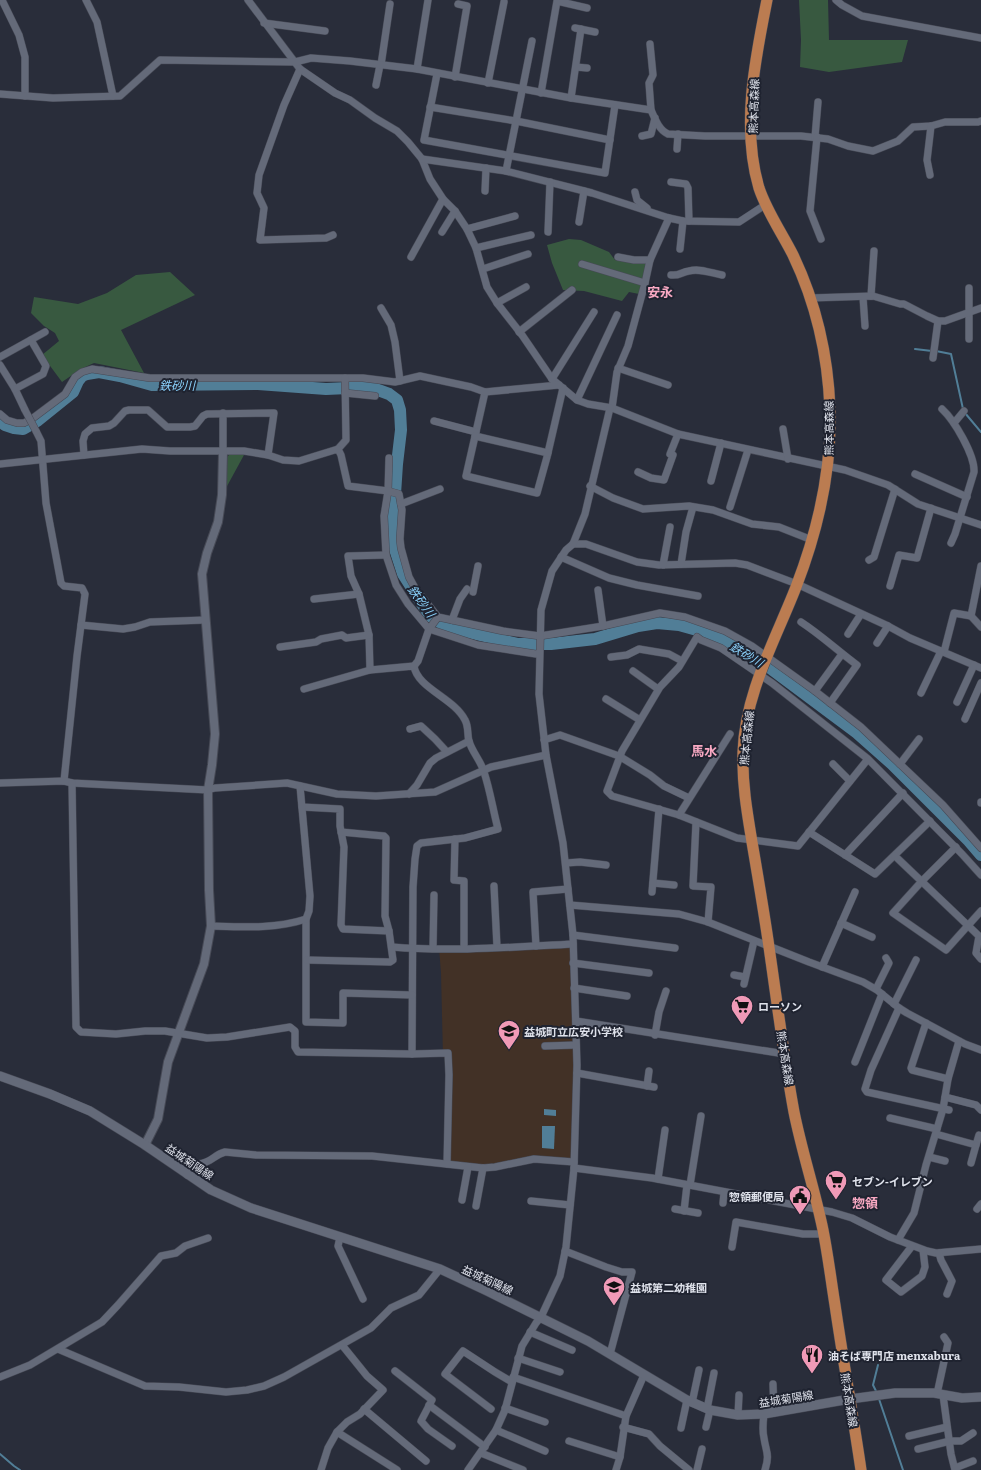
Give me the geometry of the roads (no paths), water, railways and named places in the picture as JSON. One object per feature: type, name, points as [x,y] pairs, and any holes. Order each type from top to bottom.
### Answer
[{"type":"main road","name":"熊本高森線","points":[[767,0],[754,75],[751,108],[754,169],[765,205],[793,254],[810,298],[821,342],[827,376],[830,407],[830,436],[825,491],[812,540],[797,584],[766,658],[749,704],[744,736],[742,775],[785,1054],[800,1139],[824,1234],[861,1470]]},
{"type":"main road","name":"益城菊陽線","points":[[0,1076],[50,1094],[90,1111],[145,1145],[187,1175],[227,1198],[251,1208],[440,1269],[541,1317],[610,1354],[689,1402],[709,1410],[738,1415],[764,1414],[878,1395],[918,1393],[940,1394],[962,1398],[981,1397]]},
{"type":"street","points":[[2,0],[19,35],[26,57],[26,96]]},
{"type":"street","points":[[86,0],[97,22],[113,96]]},
{"type":"street","points":[[248,0],[300,69],[335,93],[350,100],[374,118],[397,131],[422,159],[430,179],[443,199],[455,211],[468,229],[483,269],[487,287],[497,303],[552,379],[577,400],[588,404],[611,408],[678,434],[788,459],[828,466],[864,477],[888,486],[918,504],[981,525]]},
{"type":"street","points":[[417,69],[428,0]]},
{"type":"street","points":[[836,0],[862,16],[981,38]]},
{"type":"street","points":[[541,93],[557,1],[587,8]]},
{"type":"street","points":[[488,83],[504,2]]},
{"type":"street","points":[[376,85],[390,4]]},
{"type":"street","points":[[455,77],[467,6],[458,4]]},
{"type":"street","points":[[264,23],[325,31]]},
{"type":"street","points":[[571,98],[576,67],[578,29],[595,32]]},
{"type":"street","points":[[506,171],[532,42]]},
{"type":"street","points":[[650,44],[653,76],[648,83],[650,110],[664,132],[705,136],[816,137],[873,151],[898,141],[913,126],[931,126],[945,122],[981,121]]},
{"type":"street","points":[[0,94],[53,98],[120,96],[160,60],[295,62],[311,58],[417,69],[522,90],[650,110]]},
{"type":"street","points":[[576,67],[586,68]]},
{"type":"street","points":[[300,69],[284,105],[259,175],[257,193],[264,208],[260,240],[326,238],[333,235]]},
{"type":"street","points":[[436,74],[424,140],[605,173],[615,105]]},
{"type":"street","points":[[818,102],[810,211],[821,239]]},
{"type":"street","points":[[430,107],[516,121],[610,140]]},
{"type":"street","points":[[642,136],[651,134],[655,118]]},
{"type":"street","points":[[930,175],[927,160],[931,126]]},
{"type":"street","points":[[677,149],[678,134]]},
{"type":"street","points":[[422,159],[506,171],[584,191],[669,218],[686,221],[739,222],[765,205]]},
{"type":"street","points":[[485,191],[486,168]]},
{"type":"street","points":[[548,232],[550,182]]},
{"type":"street","points":[[671,182],[686,184],[688,188],[686,221],[680,249]]},
{"type":"street","points":[[580,222],[584,191]]},
{"type":"street","points":[[635,192],[637,200],[647,207],[649,211]]},
{"type":"street","points":[[410,257],[443,199]]},
{"type":"street","points":[[442,232],[455,211]]},
{"type":"street","points":[[468,229],[515,216]]},
{"type":"street","points":[[468,1470],[496,1430],[505,1408],[522,1346],[541,1317],[560,1276],[565,1251],[574,1165],[577,1074],[573,935],[564,843],[546,755],[539,694],[541,610],[547,585],[553,570],[561,557],[573,544],[584,514],[611,408],[618,368],[628,346],[650,260],[669,218]]},
{"type":"street","points":[[476,248],[531,235]]},
{"type":"street","points":[[871,296],[874,252]]},
{"type":"street","points":[[483,269],[528,254]]},
{"type":"street","points":[[618,257],[634,260],[650,260]]},
{"type":"street","points":[[582,264],[645,283]]},
{"type":"street","points":[[671,275],[678,276],[688,271],[699,270],[722,275]]},
{"type":"street","points":[[497,303],[526,287]]},
{"type":"street","points":[[969,288],[969,339]]},
{"type":"street","points":[[519,332],[572,290]]},
{"type":"street","points":[[810,298],[871,296],[904,304],[938,321],[945,321],[981,308]]},
{"type":"street","points":[[863,297],[865,326]]},
{"type":"street","points":[[381,308],[391,325],[395,342],[400,380]]},
{"type":"street","points":[[552,379],[594,312]]},
{"type":"street","points":[[577,400],[617,315]]},
{"type":"street","points":[[933,358],[938,321]]},
{"type":"street","points":[[0,357],[45,332]]},
{"type":"street","points":[[15,389],[43,374],[45,371],[46,366],[31,340]]},
{"type":"street","points":[[0,365],[15,389],[41,441],[46,503],[60,583],[64,586],[82,588],[85,592],[64,781]]},
{"type":"street","points":[[618,368],[668,385]]},
{"type":"street","points":[[0,414],[7,420],[17,423],[33,418],[65,394],[75,377],[82,372],[92,369],[150,378],[363,378],[395,382],[420,376],[471,386],[485,392],[510,388],[561,386]]},
{"type":"street","points":[[0,464],[142,449],[170,451],[244,451],[268,455],[283,460],[299,460],[338,449],[346,440],[344,393],[345,378]]},
{"type":"street","points":[[485,392],[466,476],[537,493],[548,453],[561,386]]},
{"type":"street","points":[[344,393],[375,396]]},
{"type":"street","points":[[942,409],[954,423],[974,465],[974,472],[956,534],[951,543]]},
{"type":"street","points":[[84,455],[83,441],[85,434],[92,428],[109,426],[114,423],[125,411],[148,410],[167,427],[195,426],[203,416],[207,414],[274,413],[268,455]]},
{"type":"street","points":[[954,423],[964,411]]},
{"type":"street","points":[[145,1145],[158,1119],[168,1062],[204,964],[211,926],[209,890],[208,790],[215,734],[202,574],[207,553],[218,522],[222,495],[223,413]]},
{"type":"street","points":[[434,421],[548,453]]},
{"type":"street","points":[[783,429],[788,459]]},
{"type":"street","points":[[638,472],[652,478],[664,480],[673,455],[670,454],[678,434]]},
{"type":"street","points":[[711,481],[721,444]]},
{"type":"street","points":[[338,449],[341,455],[348,486],[388,491],[399,494],[401,504],[401,548],[409,577],[438,617],[540,639],[660,613],[685,617],[725,631],[752,646],[766,658],[815,691],[861,727],[942,805],[981,848]]},
{"type":"street","points":[[730,507],[748,450]]},
{"type":"street","points":[[389,458],[388,491],[384,516],[386,555],[396,585],[408,604],[429,629],[478,644],[539,653]]},
{"type":"street","points":[[915,474],[967,496]]},
{"type":"street","points":[[590,486],[613,498],[643,509],[693,507],[713,510],[752,524],[767,527],[778,527],[812,540]]},
{"type":"street","points":[[401,504],[440,489]]},
{"type":"street","points":[[869,560],[874,557],[879,543],[894,490]]},
{"type":"street","points":[[682,564],[686,532],[693,507]]},
{"type":"street","points":[[890,586],[899,555],[917,558],[931,508]]},
{"type":"street","points":[[663,564],[670,527]]},
{"type":"street","points":[[573,544],[586,544],[637,562],[663,564],[735,563],[747,565],[797,584],[888,626],[910,638],[981,668]]},
{"type":"street","points":[[370,670],[369,634],[359,594],[351,576],[348,556],[386,555]]},
{"type":"street","points":[[561,557],[609,578],[637,585],[698,596]]},
{"type":"street","points":[[452,620],[460,599],[470,590],[478,566]]},
{"type":"street","points":[[971,616],[981,566]]},
{"type":"street","points":[[598,590],[603,626]]},
{"type":"street","points":[[314,599],[359,594]]},
{"type":"street","points":[[921,693],[942,652],[954,613],[971,616],[981,627]]},
{"type":"street","points":[[848,634],[861,614]]},
{"type":"street","points":[[304,689],[370,670],[414,666],[418,661],[429,629],[438,617]]},
{"type":"street","points":[[81,624],[123,629],[150,622],[206,620]]},
{"type":"street","points":[[801,622],[830,642],[842,654],[857,665],[830,703]]},
{"type":"street","points":[[877,643],[888,626]]},
{"type":"street","points":[[280,647],[316,642],[321,639],[342,636],[346,638],[369,634]]},
{"type":"street","points":[[868,759],[798,846],[737,838],[679,815],[612,796],[607,791],[619,756],[658,689],[682,661],[697,637],[721,648],[760,674],[868,759],[956,847],[981,875]]},
{"type":"street","points":[[611,657],[627,655],[639,649],[669,654],[682,661]]},
{"type":"street","points":[[815,691],[842,654]]},
{"type":"street","points":[[957,702],[974,665]]},
{"type":"street","points":[[412,1054],[413,887],[417,846],[421,843],[465,838],[498,829],[484,771],[469,741],[465,720],[454,705],[419,679],[415,672],[414,666]]},
{"type":"street","points":[[633,670],[658,689]]},
{"type":"street","points":[[965,719],[981,683]]},
{"type":"street","points":[[606,698],[640,720]]},
{"type":"street","points":[[410,729],[421,726],[447,752]]},
{"type":"street","points":[[679,815],[730,734]]},
{"type":"street","points":[[544,740],[560,736],[619,756],[650,775],[664,786],[689,798]]},
{"type":"street","points":[[900,764],[919,739]]},
{"type":"street","points":[[409,794],[417,785],[430,764],[436,758],[469,741]]},
{"type":"street","points":[[0,783],[64,781],[72,783],[208,790],[259,784],[287,783],[337,794],[376,796],[435,792],[491,767],[546,755]]},
{"type":"street","points":[[833,764],[850,781]]},
{"type":"street","points":[[72,783],[76,1027],[81,1032],[116,1034],[145,1031],[165,1031],[207,1038],[227,1037],[290,1027],[295,1031],[295,1047],[298,1052],[412,1054],[448,1053],[449,1076],[447,1164]]},
{"type":"street","points":[[300,786],[310,896],[309,911],[306,919],[306,1022],[343,1023],[343,993],[412,995]]},
{"type":"street","points":[[845,855],[903,794]]},
{"type":"street","points":[[302,807],[340,809],[341,832],[344,847],[341,925],[343,929],[389,931]]},
{"type":"street","points":[[652,892],[659,809]]},
{"type":"street","points":[[809,832],[875,874],[930,821]]},
{"type":"street","points":[[696,822],[693,886],[711,888],[708,922]]},
{"type":"street","points":[[307,960],[390,962],[393,960],[392,947],[385,916],[386,838],[384,836],[341,832]]},
{"type":"street","points":[[455,839],[454,880],[464,881],[464,948]]},
{"type":"street","points":[[956,847],[893,913],[946,950],[981,911]]},
{"type":"street","points":[[895,856],[979,936],[976,953],[981,960]]},
{"type":"street","points":[[566,863],[580,862],[606,865]]},
{"type":"street","points":[[653,883],[674,886]]},
{"type":"street","points":[[494,886],[497,947]]},
{"type":"street","points":[[536,946],[533,892],[568,889]]},
{"type":"street","points":[[822,967],[855,892]]},
{"type":"street","points":[[432,948],[434,895]]},
{"type":"street","points":[[570,905],[679,914],[708,922],[863,982],[876,989],[896,1006],[959,1041],[981,1050]]},
{"type":"street","points":[[211,926],[254,928],[296,923],[306,919]]},
{"type":"street","points":[[841,923],[872,938]]},
{"type":"street","points":[[573,935],[675,948]]},
{"type":"street","points":[[734,975],[744,980],[754,941]]},
{"type":"street","points":[[392,947],[413,949],[573,944]]},
{"type":"street","points":[[876,989],[889,963],[886,958]]},
{"type":"street","points":[[916,960],[896,1006],[865,1089],[866,1092],[946,1109]]},
{"type":"street","points":[[574,963],[649,973]]},
{"type":"street","points":[[574,988],[627,996]]},
{"type":"street","points":[[655,1035],[659,1012],[666,990]]},
{"type":"street","points":[[855,1062],[882,994]]},
{"type":"street","points":[[576,1021],[655,1035],[785,1054]]},
{"type":"street","points":[[926,1023],[911,1068],[912,1070],[948,1079]]},
{"type":"street","points":[[898,1240],[914,1213],[928,1157],[946,1109],[945,1097],[948,1079],[959,1041]]},
{"type":"street","points":[[545,1046],[576,1045]]},
{"type":"street","points":[[577,1074],[650,1086],[649,1071]]},
{"type":"street","points":[[945,1097],[976,1105],[981,1110]]},
{"type":"street","points":[[684,1211],[701,1116]]},
{"type":"street","points":[[890,1118],[937,1131],[976,1145]]},
{"type":"street","points":[[658,1179],[665,1130]]},
{"type":"street","points":[[970,1163],[979,1135]]},
{"type":"street","points":[[187,1175],[198,1164],[210,1162],[225,1152],[256,1155],[372,1156],[483,1168],[534,1159],[658,1179],[818,1209],[852,1218],[923,1250],[939,1253],[981,1249]]},
{"type":"street","points":[[928,1157],[945,1161]]},
{"type":"street","points":[[462,1200],[468,1167]]},
{"type":"street","points":[[476,1206],[483,1168]]},
{"type":"street","points":[[723,1203],[724,1192]]},
{"type":"street","points":[[531,1201],[570,1208]]},
{"type":"street","points":[[545,1207],[570,1208]]},
{"type":"street","points":[[675,1209],[698,1213]]},
{"type":"street","points":[[732,1247],[736,1222],[803,1234],[824,1234]]},
{"type":"street","points":[[340,1237],[338,1246],[363,1299]]},
{"type":"street","points":[[0,1377],[30,1366],[102,1322],[161,1256],[176,1252],[185,1246],[208,1238]]},
{"type":"street","points":[[912,1246],[886,1280],[902,1292],[922,1276],[925,1267],[923,1250]]},
{"type":"street","points":[[565,1251],[606,1267],[622,1272],[632,1272],[610,1354]]},
{"type":"street","points":[[939,1253],[940,1260],[952,1281],[947,1294]]},
{"type":"street","points":[[58,1349],[145,1386],[179,1387],[226,1392],[247,1390],[264,1386],[284,1377],[371,1328],[391,1308],[419,1295],[440,1269]]},
{"type":"street","points":[[530,1332],[572,1350]]},
{"type":"street","points":[[944,1337],[948,1343],[940,1394],[950,1441],[951,1454],[955,1469],[973,1461]]},
{"type":"street","points":[[321,1470],[328,1448],[337,1432],[346,1422],[360,1414],[383,1390],[367,1376],[342,1345]]},
{"type":"street","points":[[491,1409],[445,1374],[463,1351],[495,1372],[626,1416]]},
{"type":"street","points":[[518,1358],[560,1372]]},
{"type":"street","points":[[681,1428],[699,1370]]},
{"type":"street","points":[[395,1372],[432,1400],[420,1421],[428,1429],[452,1446]]},
{"type":"street","points":[[706,1427],[714,1373]]},
{"type":"street","points":[[616,1470],[620,1457],[623,1427],[626,1416],[644,1375]]},
{"type":"street","points":[[773,1384],[774,1413]]},
{"type":"street","points":[[738,1415],[739,1395]]},
{"type":"street","points":[[430,1405],[483,1450],[523,1470]]},
{"type":"street","points":[[505,1408],[545,1422]]},
{"type":"street","points":[[364,1410],[426,1461]]},
{"type":"street","points":[[764,1414],[762,1428],[768,1457],[765,1470]]},
{"type":"street","points":[[623,1427],[649,1434],[660,1446],[689,1470]]},
{"type":"street","points":[[910,1436],[947,1427]]},
{"type":"street","points":[[496,1430],[545,1452]]},
{"type":"street","points":[[337,1432],[397,1470]]},
{"type":"street","points":[[918,1449],[950,1441],[961,1441],[973,1433]]},
{"type":"street","points":[[569,1441],[620,1457]]},
{"type":"street","points":[[697,1470],[702,1449]]},
{"type":"water","points":[[544,1109],[556,1110],[556,1116],[544,1115]]},
{"type":"water","points":[[542,1126],[555,1126],[554,1149],[542,1148]]},
{"type":"waterway","points":[[915,349],[932,351]]},
{"type":"waterway","points":[[936,351],[951,354],[963,409]]},
{"type":"waterway","name":"鉄砂川","points":[[0,421],[5,425],[23,429],[37,421],[73,392],[82,376],[99,372],[152,385],[258,384],[326,389],[370,387],[389,394],[397,400],[400,410],[401,430],[397,464],[393,543],[403,574],[430,616],[447,627],[518,644],[551,644],[595,639],[638,626],[657,623],[679,625],[718,637],[750,653],[857,733],[892,764],[969,841],[981,855]]},
{"type":"waterway","points":[[965,413],[981,432]]},
{"type":"waterway","points":[[877,1393],[873,1385],[878,1365]]},
{"type":"waterway","points":[[879,1399],[903,1470]]},
{"type":"waterway","points":[[0,1454],[20,1470]]},
{"type":"place","name":"ローソン","points":[[742,1026]]},
{"type":"place","name":"益城町立広安小学校","points":[[509,1050]]},
{"type":"place","name":"セブン-イレブン","points":[[836,1200]]},
{"type":"place","name":"惣領郵便局","points":[[800,1216]]},
{"type":"place","name":"益城第二幼稚園","points":[[614,1306]]},
{"type":"place","name":"油そば専門店 menxabura","points":[[812,1374]]},
{"type":"district","name":"安永","points":[[660,291]]},
{"type":"district","name":"馬水","points":[[704,750]]},
{"type":"district","name":"惣領","points":[[865,1202]]}]
